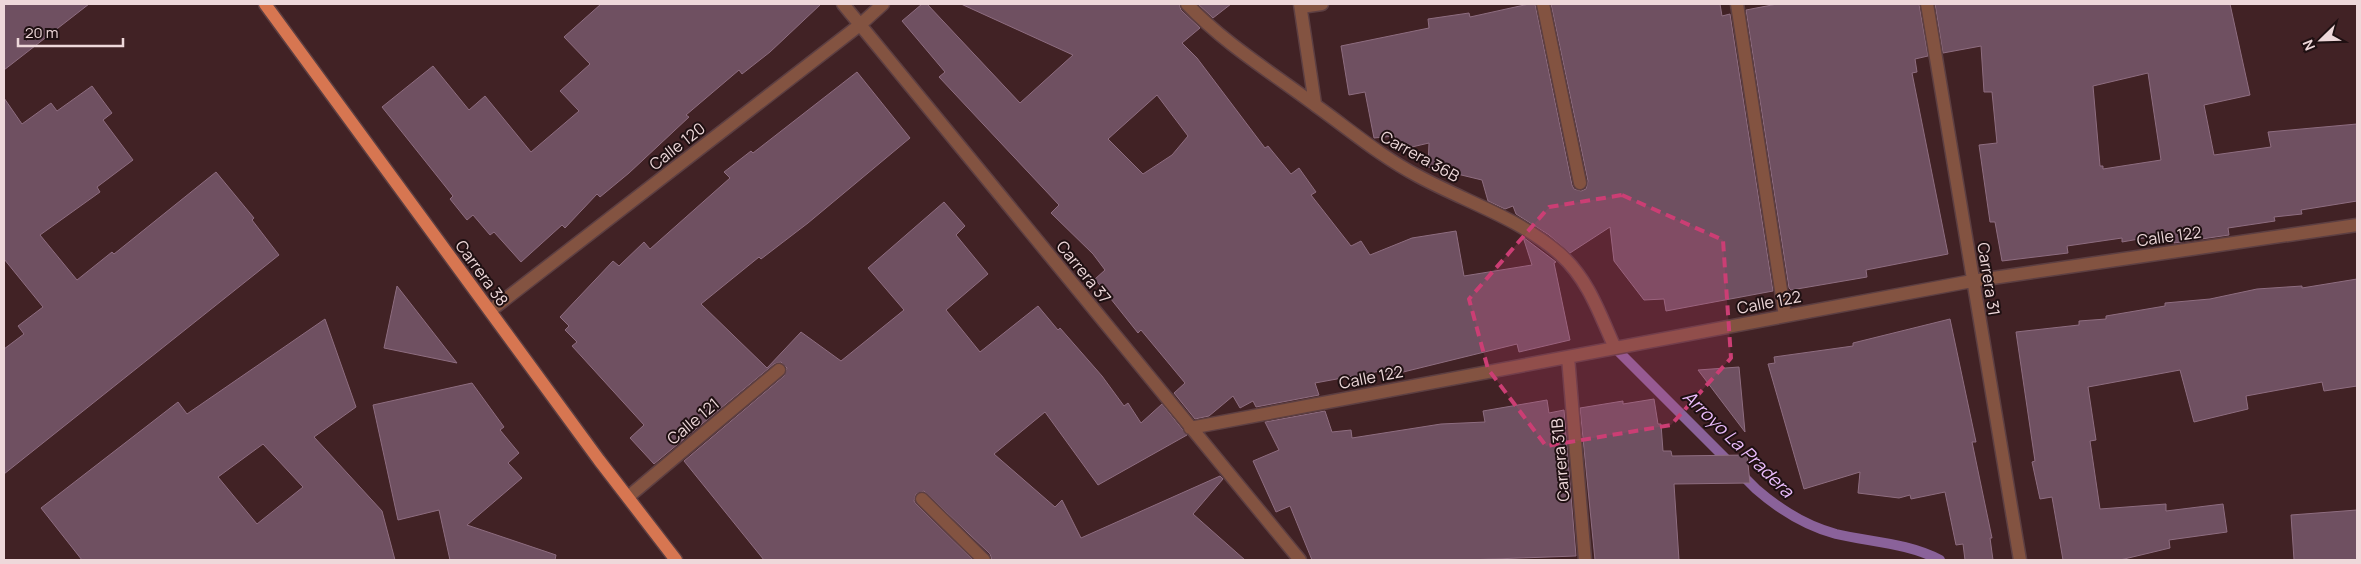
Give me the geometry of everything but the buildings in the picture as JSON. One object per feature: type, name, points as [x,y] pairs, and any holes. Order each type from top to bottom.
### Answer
[{"type":"main road","name":"Carrera 38","points":[[265,4],[490,311],[676,560]]},
{"type":"street","name":"Carrera 37","points":[[843,4],[1300,560]]},
{"type":"street","name":"Calle 120","points":[[490,311],[861,24],[883,4]]},
{"type":"street","name":"Carrera 36B","points":[[1187,4],[1236,48],[1268,73],[1315,104],[1364,144],[1418,176],[1536,234],[1561,255],[1585,281],[1615,348]]},
{"type":"street","points":[[1315,104],[1301,5],[1322,4]]},
{"type":"street","points":[[1543,4],[1580,183]]},
{"type":"street","points":[[1737,4],[1785,316]]},
{"type":"street","name":"Carrera 31","points":[[1927,4],[2020,560]]},
{"type":"street","name":"Calle 122","points":[[1190,428],[1972,281],[2357,225]]},
{"type":"street","name":"Carrera 31B","points":[[1568,358],[1585,560]]},
{"type":"street","name":"Calle 121","points":[[628,497],[779,370]]},
{"type":"street","points":[[922,499],[984,560]]},
{"type":"highlighted area","points":[[1622,195],[1723,240],[1731,358],[1671,425],[1546,446],[1488,369],[1469,299],[1549,207]]},
{"type":"waterway","name":"Arroyo La Pradera","points":[[1615,348],[1756,489],[1784,510],[1804,522],[1825,531],[1902,546],[1940,560]]}]
